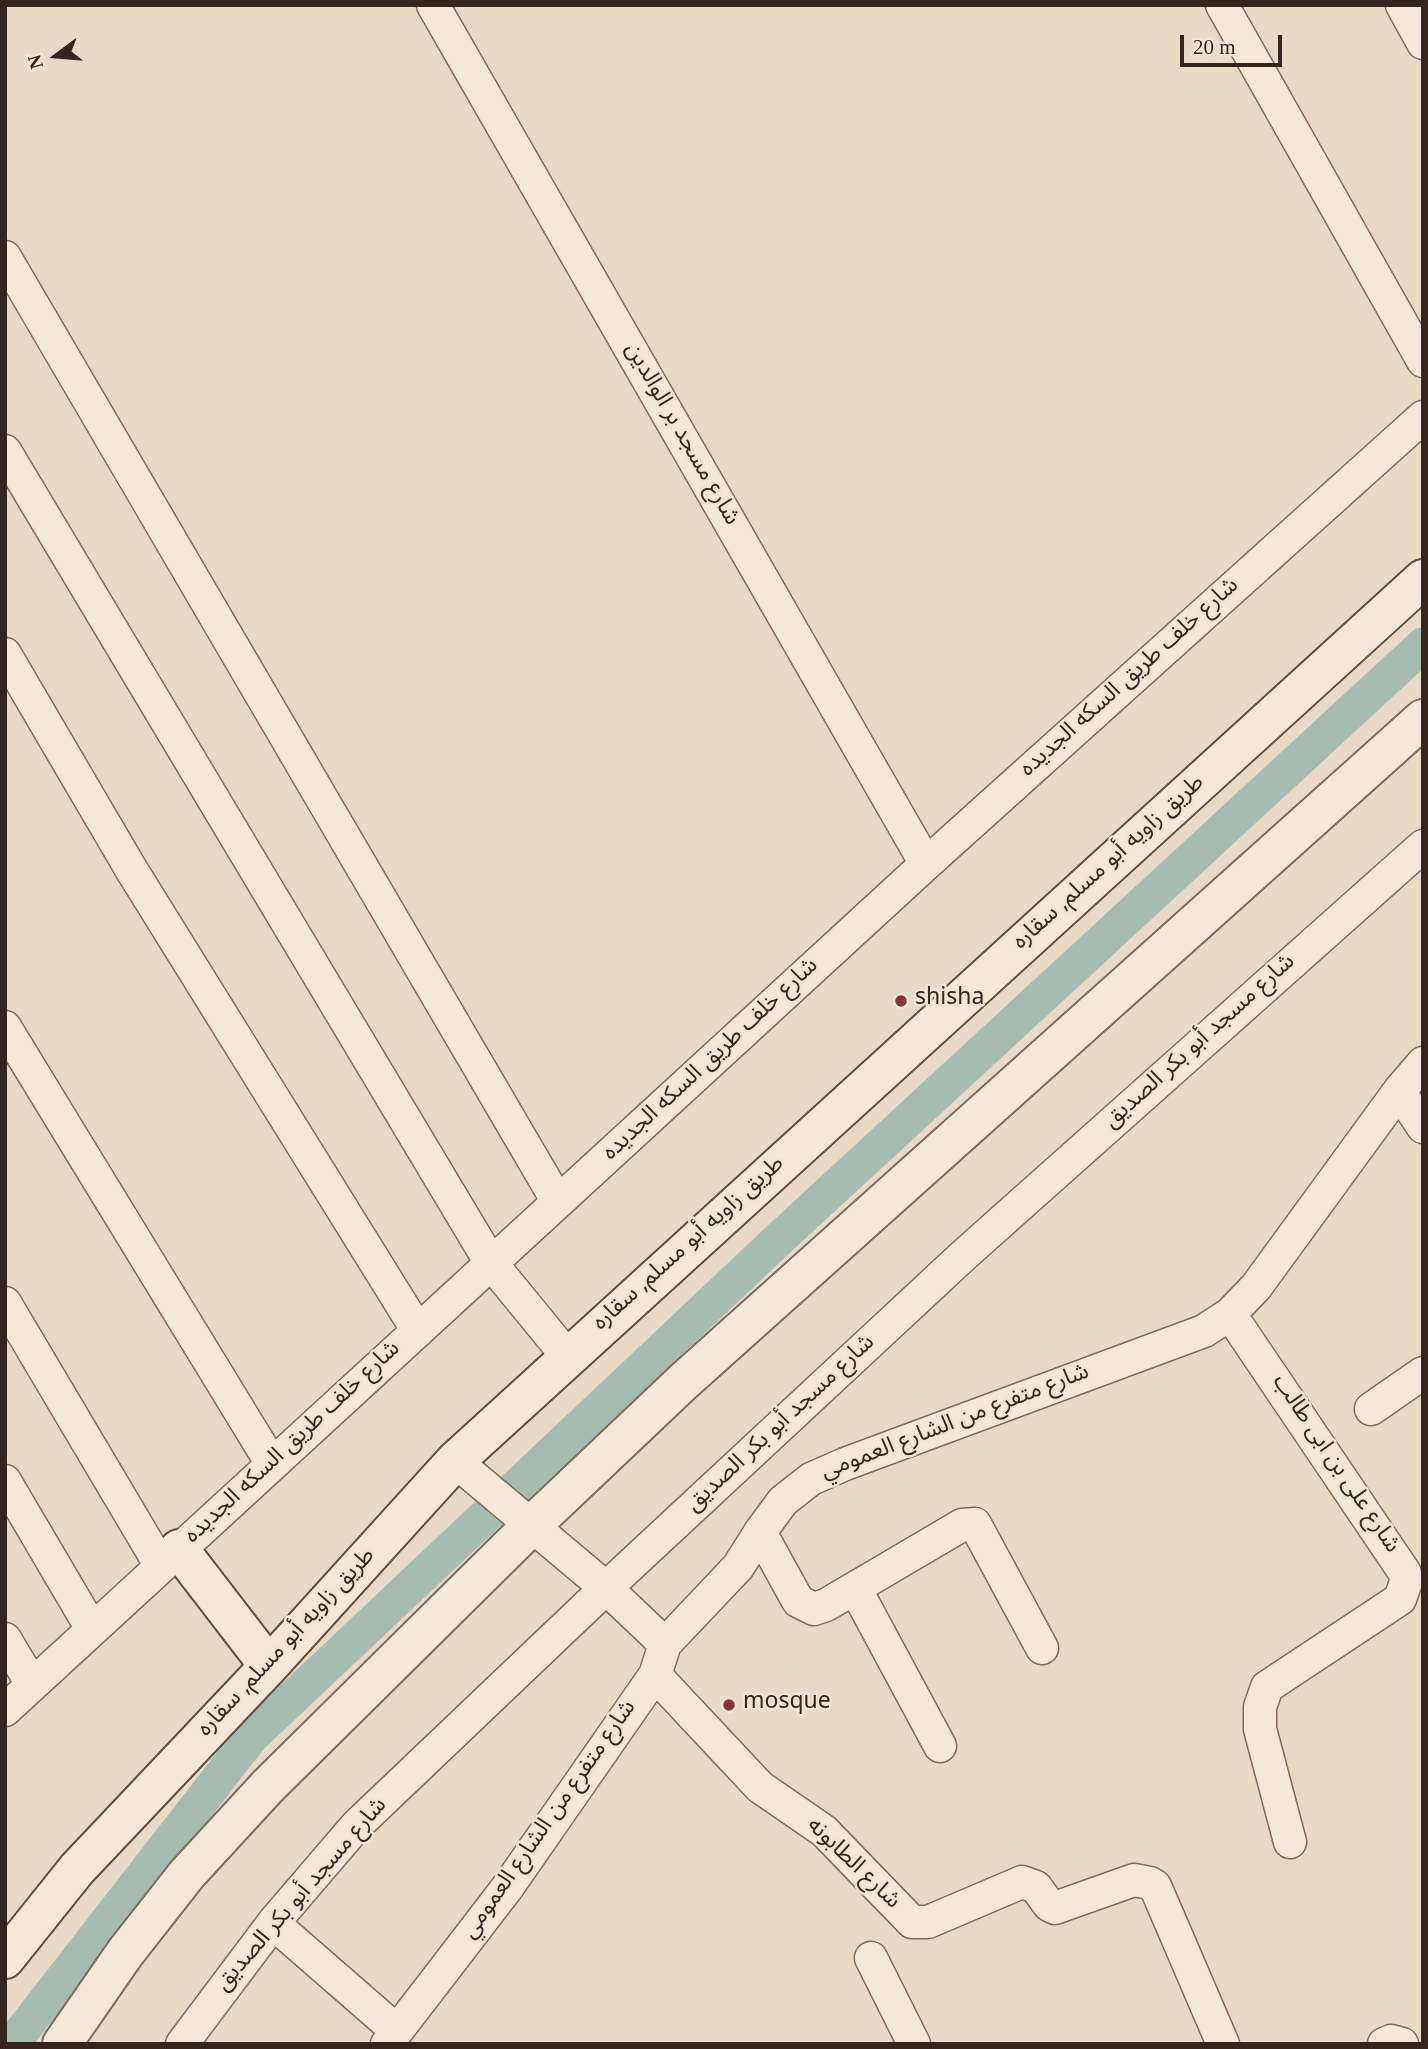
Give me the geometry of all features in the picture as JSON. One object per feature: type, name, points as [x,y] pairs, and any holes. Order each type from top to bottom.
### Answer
[{"type":"main road","name":"طريق زاويه أبو مسلم, سقاره","points":[[5,1959],[77,1869],[269,1665],[568,1357],[1423,579]]},
{"type":"main road","points":[[62,2044],[125,1953],[187,1874],[524,1519],[705,1362],[1423,719]]},
{"type":"main road","points":[[170,1558],[269,1665]]},
{"type":"street","name":"شارع مسجد بر الوالدين","points":[[433,5],[926,864]]},
{"type":"street","points":[[1222,5],[1423,361]]},
{"type":"street","points":[[1402,5],[1423,43]]},
{"type":"street","points":[[5,257],[558,1202]]},
{"type":"street","name":"شارع خلف طريق السكه الجديده","points":[[5,1710],[926,864],[1423,417]]},
{"type":"street","points":[[5,451],[491,1263],[568,1357]]},
{"type":"street","points":[[5,654],[131,869],[418,1331]]},
{"type":"street","name":"شارع مسجد أبو بكر الصديق","points":[[182,2044],[273,1923],[357,1825],[606,1588],[964,1255],[1423,846]]},
{"type":"street","points":[[5,1027],[272,1464]]},
{"type":"street","name":"شارع متفرع من الشارع العمومي","points":[[392,2037],[507,1888],[655,1675],[665,1644],[738,1567],[783,1501],[811,1479],[845,1464],[1204,1331],[1230,1314],[1256,1287],[1399,1091],[1423,1063]]},
{"type":"street","points":[[1399,1091],[1423,1127]]},
{"type":"street","points":[[5,1303],[170,1558]]},
{"type":"street","name":"شارع على بن ابى طالب","points":[[1230,1314],[1405,1573],[1406,1582],[1400,1600],[1267,1687],[1260,1707],[1260,1729],[1290,1842]]},
{"type":"street","points":[[1371,1409],[1423,1373]]},
{"type":"street","points":[[463,1468],[606,1588],[665,1644]]},
{"type":"street","points":[[5,1481],[92,1629]]},
{"type":"street","points":[[760,1532],[803,1605],[820,1608],[962,1525],[975,1524],[1042,1648]]},
{"type":"street","points":[[855,1588],[940,1746]]},
{"type":"street","points":[[5,1639],[32,1684]]},
{"type":"street","name":"شارع الطابونه","points":[[655,1675],[760,1787],[824,1831],[912,1922],[928,1922],[1023,1882],[1036,1887],[1049,1905],[1055,1908],[1133,1880],[1155,1886],[1223,2044]]},
{"type":"street","points":[[273,1923],[392,2037]]},
{"type":"street","points":[[872,1958],[914,2044]]},
{"type":"street","points":[[1384,2044],[1391,2040],[1399,2040],[1402,2044]]},
{"type":"waterway","points":[[12,2044],[251,1737],[779,1239],[1423,645]]},
{"type":"place","name":"shisha","points":[[901,1001]]},
{"type":"place","name":"mosque","points":[[729,1705]]}]
